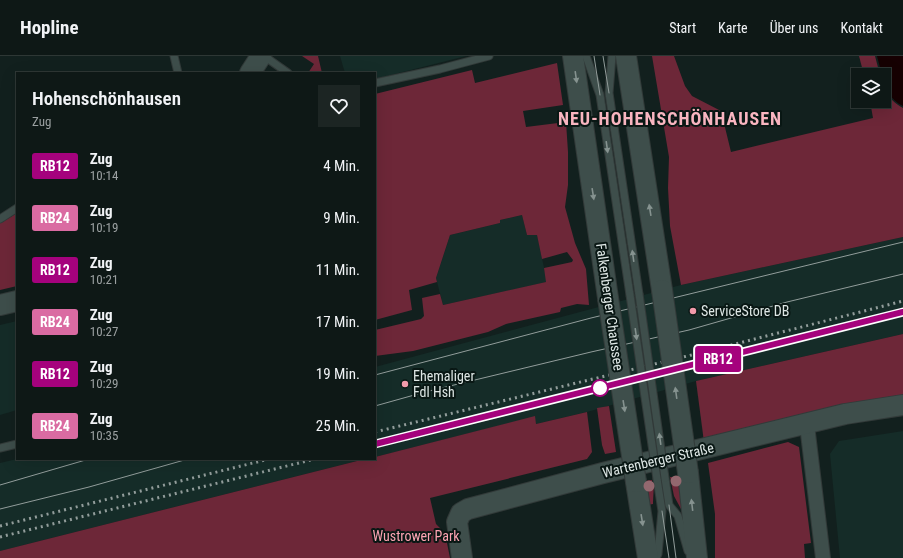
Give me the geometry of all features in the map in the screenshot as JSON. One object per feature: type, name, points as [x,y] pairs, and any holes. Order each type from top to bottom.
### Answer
[{"type":"main road","points":[[251,72],[262,56]]},
{"type":"main road","name":"Falkenberger Chaussee","points":[[573,56],[648,558]]},
{"type":"main road","points":[[626,56],[688,473],[697,558]]},
{"type":"main road","points":[[0,305],[16,300]]},
{"type":"main road","name":"Wartenberger Straße","points":[[462,558],[457,522],[461,513],[468,509],[603,473],[807,425],[845,414],[903,405]]},
{"type":"street","points":[[807,425],[823,558]]},
{"type":"lane","points":[[174,56],[178,72]]},
{"type":"lane","points":[[262,56],[286,72]]},
{"type":"lane","points":[[376,83],[440,69],[488,56]]},
{"type":"lane","points":[[586,56],[600,95],[662,511],[658,554],[656,558]]},
{"type":"lane","points":[[612,56],[609,93],[669,505],[678,516],[689,558]]},
{"type":"lane","points":[[0,219],[16,209]]},
{"type":"lane","points":[[0,448],[16,444]]},
{"type":"shaded area","points":[[340,56],[466,56],[376,79],[376,72],[345,72]]},
{"type":"shaded area","points":[[877,56],[903,56],[903,106],[895,101],[891,96],[891,68],[880,68]]},
{"type":"shaded area","points":[[522,215],[527,235],[537,234],[547,282],[443,305],[436,278],[450,235],[500,223],[500,220]]},
{"type":"shaded area","points":[[903,237],[903,334],[696,381],[587,412],[536,424],[534,417],[376,457],[376,367],[681,285]]},
{"type":"shaded area","points":[[16,321],[16,410],[0,415],[0,325]]},
{"type":"shaded area","points":[[903,431],[903,558],[840,558],[830,454],[839,441]]},
{"type":"shaded area","points":[[16,459],[361,460],[0,551],[0,463]]},
{"type":"green space","points":[[302,56],[318,56],[322,72],[309,72],[314,64]]},
{"type":"green space","points":[[652,56],[674,56],[685,86],[692,96],[721,111],[731,152],[873,118],[871,108],[891,108],[891,99],[903,108],[903,237],[681,285],[670,226],[668,188],[669,157]]},
{"type":"green space","points":[[859,56],[875,56],[878,68],[862,68]]},
{"type":"green space","points":[[557,63],[563,105],[523,111],[526,127],[566,122],[568,185],[565,207],[575,243],[586,269],[589,305],[577,304],[561,308],[560,312],[506,324],[488,332],[413,351],[376,356],[376,330],[421,319],[424,316],[422,298],[440,294],[443,305],[546,282],[544,268],[572,262],[573,260],[567,252],[542,259],[537,235],[527,235],[522,215],[500,220],[500,223],[450,235],[436,278],[437,282],[409,290],[412,310],[376,320],[376,94],[472,70],[475,83]]},
{"type":"green space","points":[[16,214],[16,286],[0,290],[0,223]]},
{"type":"green space","points":[[903,334],[903,398],[704,442],[696,381]]},
{"type":"green space","points":[[609,406],[616,452],[605,454],[602,445],[597,408]]},
{"type":"green space","name":"Wustrower Park","points":[[587,412],[592,452],[587,459],[430,498],[436,524],[445,533],[450,558],[0,558],[0,551],[361,460],[376,460],[376,457],[535,416],[536,424]]},
{"type":"green space","points":[[788,442],[799,447],[811,543],[804,544],[805,558],[715,558],[715,514],[708,463]]},
{"type":"green space","points":[[670,477],[680,477],[683,510],[674,496]]},
{"type":"green space","points":[[652,480],[654,483],[653,504],[647,505],[643,481]]},
{"type":"tram line","points":[[594,56],[600,95]]},
{"type":"tram line","points":[[603,56],[609,93]]},
{"type":"tram line","points":[[376,375],[591,318],[903,242]]},
{"type":"tram line","points":[[376,406],[425,392],[689,330],[787,302],[903,274]]},
{"type":"tram line","points":[[0,485],[86,460]]},
{"type":"tram line","points":[[0,509],[89,487],[184,460]]},
{"type":"tram line","points":[[669,505],[676,558]]},
{"type":"tram line","points":[[662,511],[669,558]]},
{"type":"railway","points":[[376,432],[712,350],[903,301]]},
{"type":"railway","points":[[376,444],[903,312]]},
{"type":"railway","points":[[0,526],[265,460]]},
{"type":"railway","points":[[0,537],[311,460]]},
{"type":"train","name":"RB12","points":[[376,444],[903,312]]},
{"type":"place","name":"ServiceStore DB","points":[[693,311]]},
{"type":"place","name":"Ehemaliger Fdl Hsh","points":[[405,384]]},
{"type":"district","name":"NEU-HOHENSCHÖNHAUSEN","points":[[670,119]]}]
